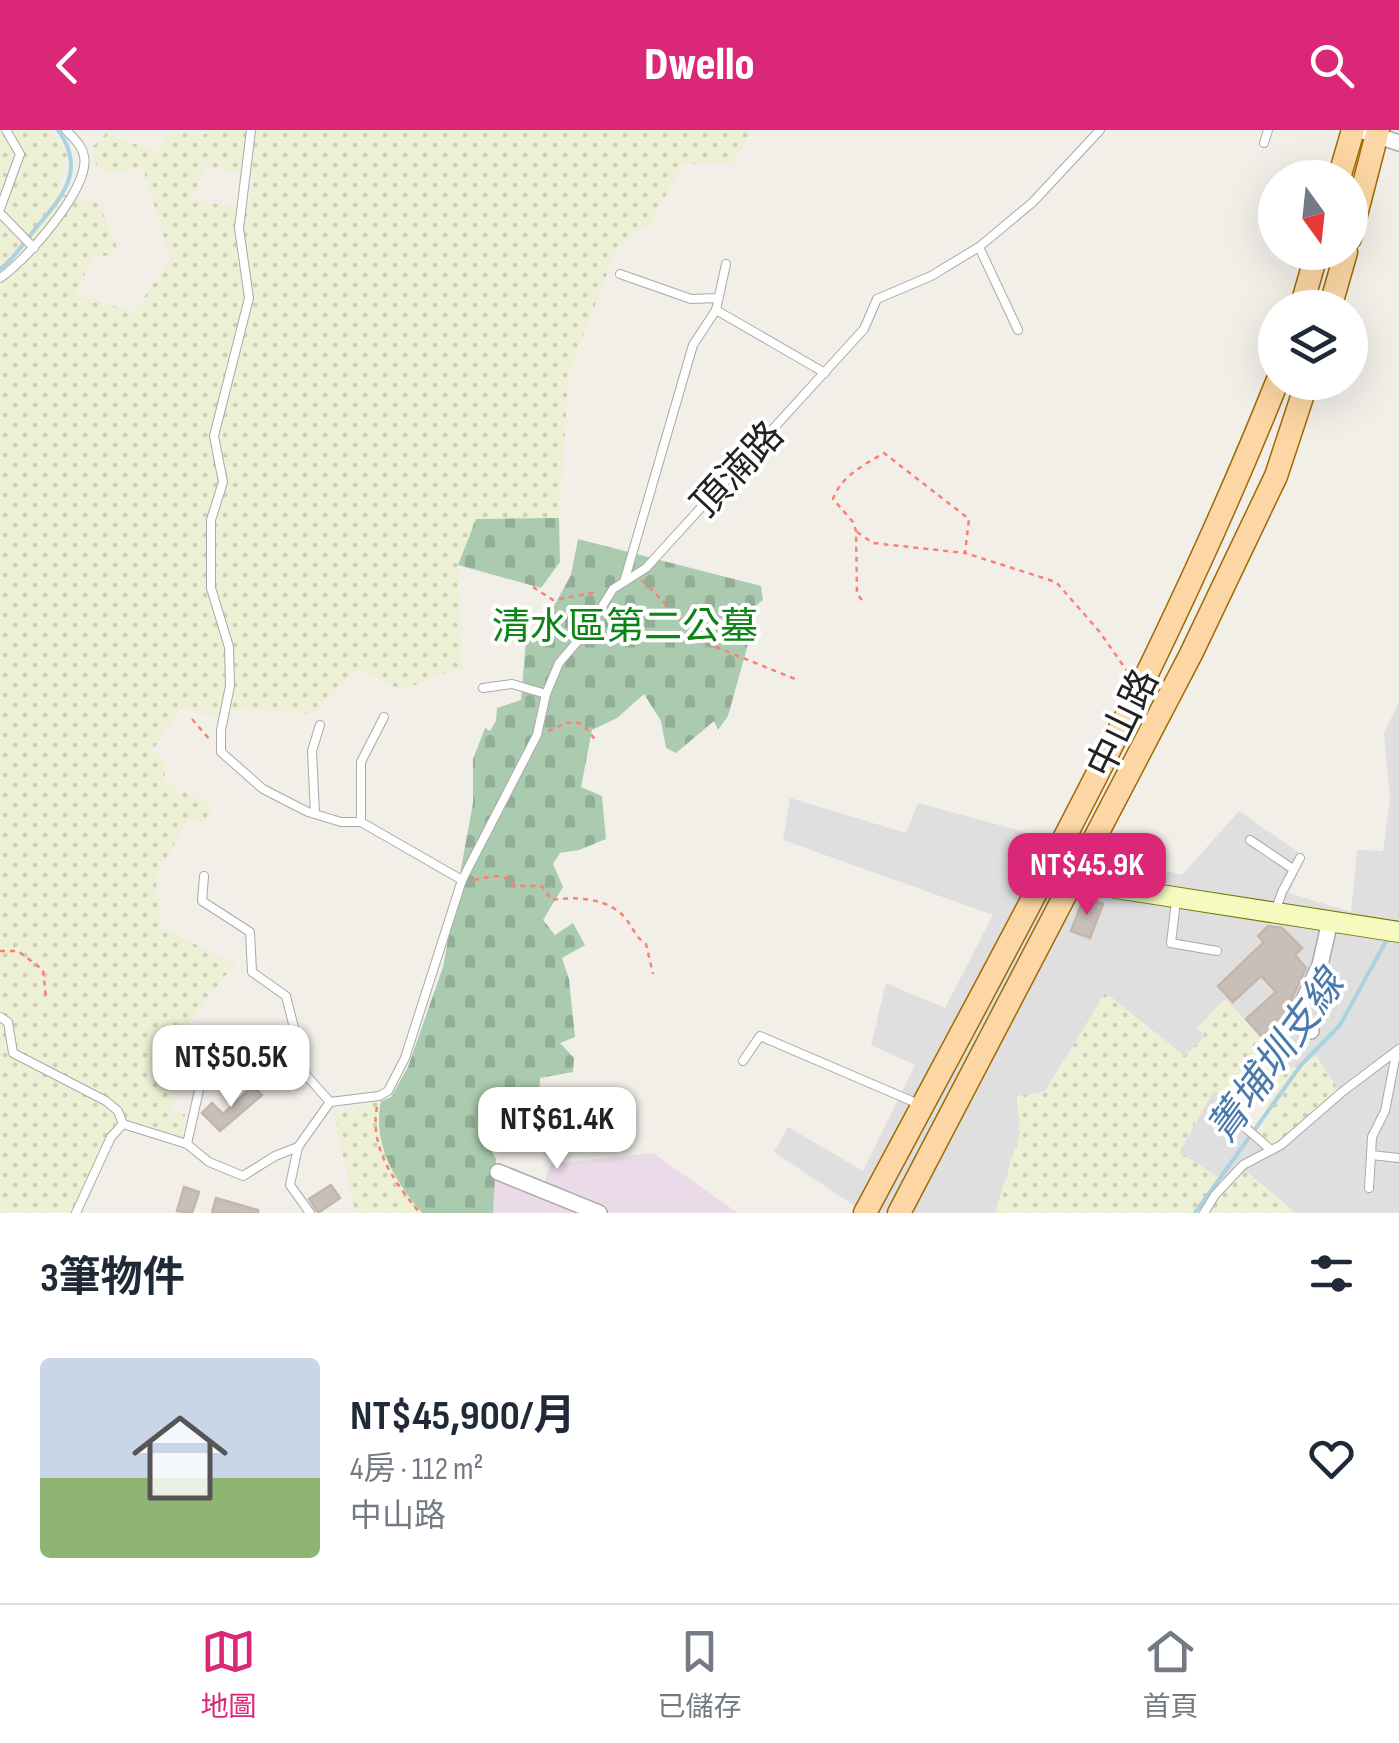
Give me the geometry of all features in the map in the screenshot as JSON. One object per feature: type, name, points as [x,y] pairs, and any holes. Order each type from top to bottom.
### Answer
[{"type":"main road","points":[[1353,160],[1373,134]]},
{"type":"main road","points":[[1367,160],[1373,134]]},
{"type":"main road","name":"中山路","points":[[865,1213],[1054,860],[1140,688],[1250,450],[1269,400]]},
{"type":"main road","name":"中山路","points":[[899,1213],[1191,654],[1276,476],[1301,400]]},
{"type":"street","points":[[1054,860],[1116,888],[1399,932]]},
{"type":"street","points":[[1312,1031],[1294,1021],[1320,966],[1330,921]]},
{"type":"street","points":[[498,1172],[599,1213]]},
{"type":"lane","points":[[6,130],[20,154],[0,211],[34,248]]},
{"type":"lane","points":[[0,278],[34,248],[68,202],[85,165],[80,146],[66,130]]},
{"type":"lane","points":[[251,130],[239,228],[248,298],[214,436],[223,482],[212,520],[211,588],[229,647],[230,686],[220,730],[221,752],[263,788],[315,814],[341,822],[361,822],[462,880]]},
{"type":"lane","name":"頂湳路","points":[[379,1096],[388,1090],[405,1058],[462,880],[537,735],[546,694],[559,662],[588,629],[613,589],[637,576],[824,373],[864,329],[877,300],[932,276],[978,246],[1033,202],[1100,130]]},
{"type":"lane","points":[[1264,142],[1268,130]]},
{"type":"lane","points":[[978,246],[1018,330]]},
{"type":"lane","points":[[624,582],[693,345],[716,310],[726,264]]},
{"type":"lane","points":[[620,274],[691,299],[718,298]]},
{"type":"lane","points":[[716,310],[824,373]]},
{"type":"lane","points":[[482,688],[512,684],[546,694]]},
{"type":"lane","points":[[361,822],[361,762],[384,717]]},
{"type":"lane","points":[[315,814],[312,751],[320,725]]},
{"type":"lane","points":[[1250,840],[1293,869]]},
{"type":"lane","points":[[1275,913],[1300,858]]},
{"type":"lane","points":[[204,876],[202,901],[250,932],[252,972],[286,996],[306,1076],[330,1102]]},
{"type":"lane","points":[[1176,898],[1170,944],[1218,951]]},
{"type":"lane","points":[[0,1017],[8,1022],[14,1053],[106,1101],[118,1111],[124,1124],[187,1144],[209,1162],[243,1176],[298,1147]]},
{"type":"lane","points":[[743,1061],[760,1036],[922,1106]]},
{"type":"lane","points":[[1204,1213],[1243,1165],[1282,1146],[1342,1092],[1398,1052]]},
{"type":"lane","points":[[1369,1188],[1372,1138],[1386,1111],[1398,1052]]},
{"type":"lane","points":[[187,1144],[204,1072]]},
{"type":"lane","points":[[310,1213],[290,1185],[298,1147],[330,1102],[379,1096]]},
{"type":"lane","points":[[1239,1122],[1271,1150]]},
{"type":"lane","points":[[76,1213],[111,1137],[124,1124]]},
{"type":"lane","points":[[1372,1155],[1399,1158]]},
{"type":"path","points":[[862,600],[857,594],[856,531],[833,499],[834,492],[852,472],[884,453],[969,519],[964,553]]},
{"type":"path","points":[[856,531],[873,542],[964,553],[1056,582],[1140,688]]},
{"type":"path","points":[[637,576],[690,628],[716,647],[796,678]]},
{"type":"path","points":[[533,588],[553,600],[613,589]]},
{"type":"path","points":[[192,719],[221,752]]},
{"type":"path","points":[[537,735],[572,720],[584,724],[596,741]]},
{"type":"path","points":[[462,880],[498,875],[509,878],[515,886],[542,886],[552,900],[573,897],[604,904],[624,916],[637,938],[646,944],[652,974]]},
{"type":"path","points":[[0,951],[18,951],[43,970],[46,998]]},
{"type":"path","points":[[379,1096],[374,1120],[376,1138],[384,1160],[420,1213]]},
{"type":"shaded area","points":[[1399,702],[1399,1213],[1296,1213],[1229,1184],[1179,1153],[1214,1090],[1271,1144],[1280,1141],[1340,1092],[1197,1028],[1205,1036],[1185,1057],[1106,993],[1044,1092],[1017,1096],[1020,1132],[995,1213],[865,1213],[774,1152],[788,1127],[863,1171],[915,1065],[871,1045],[886,983],[945,1008],[993,915],[783,840],[790,798],[906,833],[918,803],[1182,875],[1239,811],[1305,857],[1289,893],[1351,912],[1357,850],[1383,851],[1390,799],[1384,733]]},
{"type":"shaded area","points":[[653,1153],[738,1213],[493,1213],[494,1175],[543,1185],[551,1164]]},
{"type":"green space","points":[[0,130],[52,130],[67,155],[58,193],[99,203],[117,247],[110,256],[94,255],[75,294],[134,312],[170,259],[143,168],[107,173],[96,165],[91,148],[106,133],[156,152],[169,133],[207,134],[203,130],[753,130],[733,163],[683,164],[651,222],[617,248],[569,373],[559,518],[476,519],[458,565],[463,667],[401,690],[357,668],[313,714],[235,709],[214,715],[181,708],[152,751],[168,766],[162,781],[213,806],[205,823],[188,819],[156,878],[161,926],[234,965],[190,1020],[170,1110],[185,1114],[181,1142],[127,1121],[121,1113],[101,1151],[78,1213],[0,1213]],"holes":[[[205,167],[254,175],[249,209],[192,200]]]},
{"type":"green space","points":[[559,518],[560,562],[541,588],[458,565],[476,519]]},
{"type":"green space","name":"清水區第二公墓","points":[[578,539],[761,586],[763,600],[744,615],[752,630],[728,716],[718,730],[714,721],[676,753],[666,748],[661,721],[644,694],[617,718],[592,730],[581,787],[602,796],[606,839],[560,853],[553,864],[563,887],[543,920],[555,935],[573,923],[585,945],[562,958],[569,979],[575,1037],[560,1043],[574,1058],[573,1072],[540,1078],[538,1112],[490,1104],[485,1139],[496,1159],[493,1213],[422,1213],[388,1161],[380,1132],[381,1101],[391,1097],[408,1067],[443,967],[473,803],[473,759],[485,728],[490,731],[496,721],[497,708],[521,700],[526,639],[554,606],[571,575]]},
{"type":"green space","points":[[1105,993],[1185,1056],[1205,1036],[1197,1028],[1225,999],[1292,1068],[1316,1055],[1340,1092],[1280,1141],[1270,1144],[1259,1134],[1272,1112],[1253,1100],[1244,1111],[1214,1090],[1179,1152],[1229,1184],[1246,1171],[1296,1213],[995,1213],[1020,1133],[1017,1096],[1045,1092]]},
{"type":"green space","points":[[381,1101],[377,1118],[401,1188],[422,1213],[355,1213],[334,1112]]},
{"type":"building","points":[[1084,897],[1103,904],[1090,938],[1071,931]]},
{"type":"building","points":[[1268,926],[1282,928],[1302,948],[1295,955],[1306,968],[1283,1018],[1262,1037],[1246,1019],[1276,992],[1261,976],[1233,1002],[1218,986],[1264,942],[1258,936]]},
{"type":"building","points":[[253,1086],[262,1095],[220,1131],[202,1113],[212,1103],[223,1114]]},
{"type":"building","points":[[331,1185],[340,1198],[318,1213],[309,1199]]},
{"type":"building","points":[[184,1187],[199,1192],[192,1213],[177,1211]]},
{"type":"building","points":[[216,1198],[258,1210],[258,1213],[212,1213]]},
{"type":"waterway","points":[[0,269],[52,209],[67,185],[71,159],[58,130]]},
{"type":"waterway","name":"菁埔圳支線","points":[[1195,1213],[1301,1065],[1340,1025],[1385,943],[1392,938]]}]
